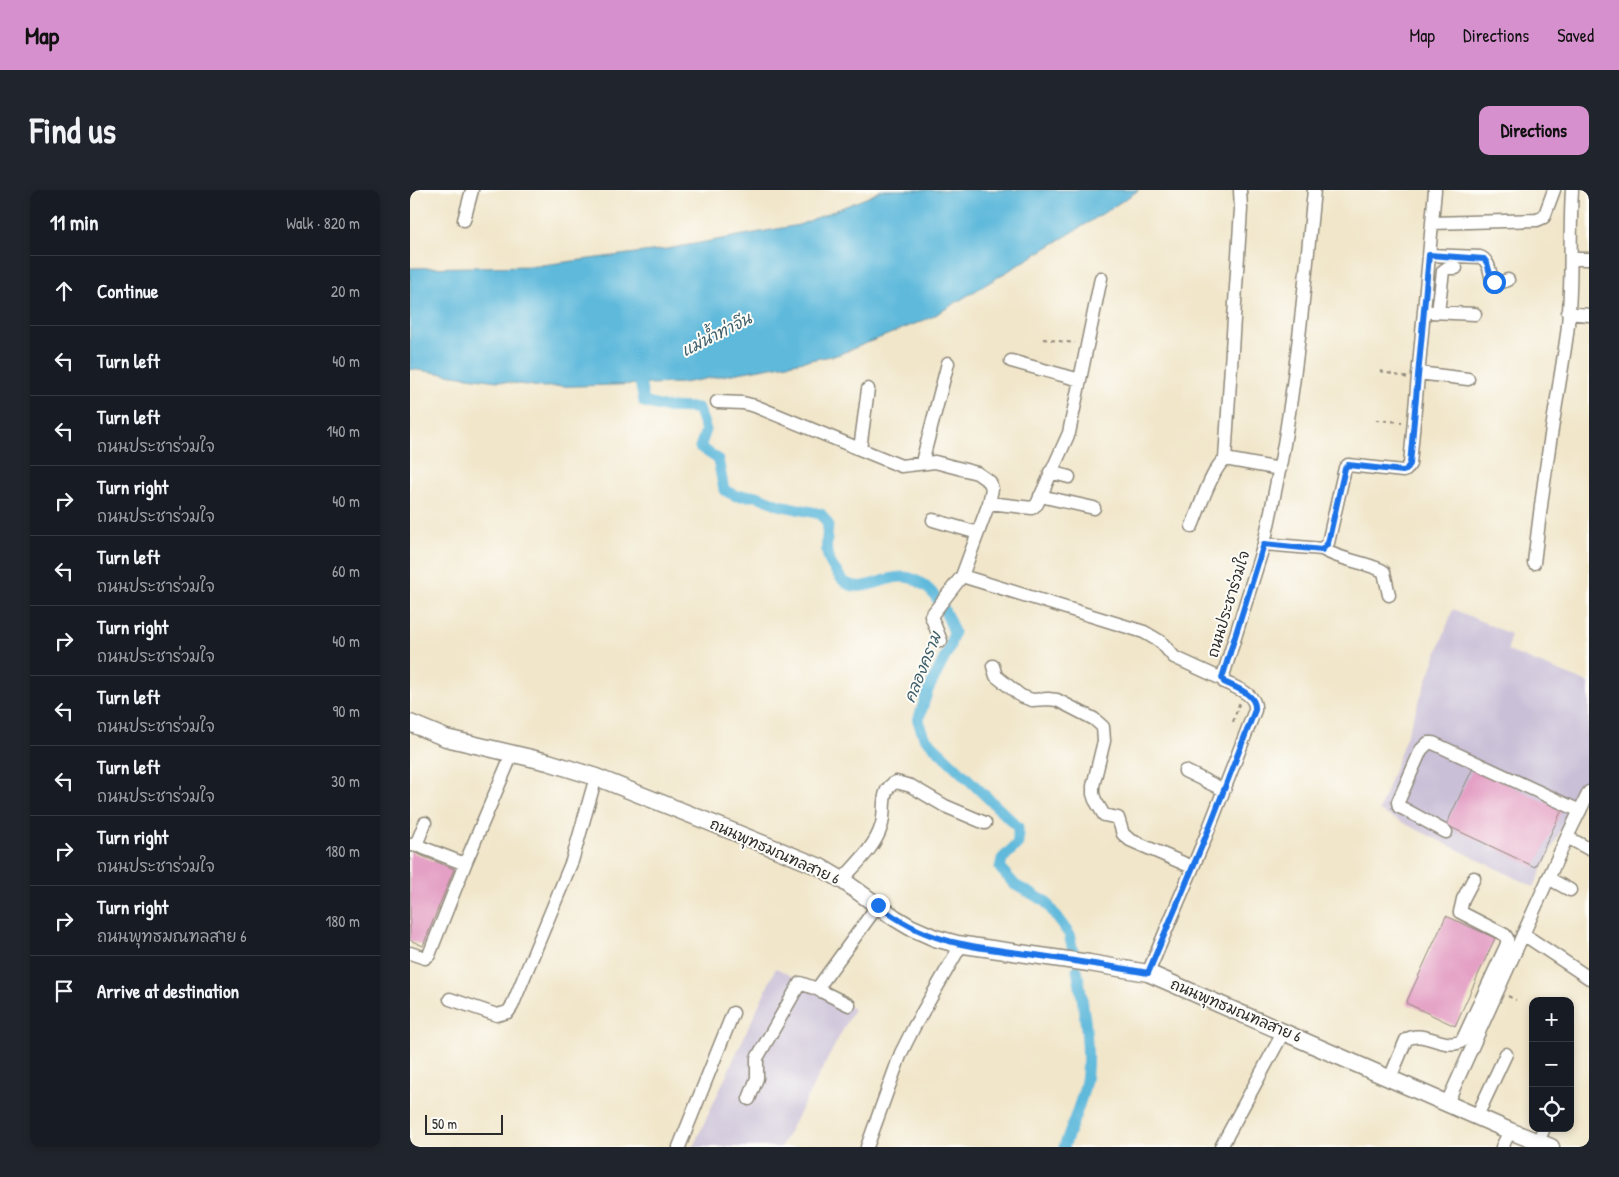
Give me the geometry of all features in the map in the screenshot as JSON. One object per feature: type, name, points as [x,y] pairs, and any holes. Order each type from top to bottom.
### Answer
[{"type":"main road","name":"ถนนพุทธมณฑลสาย 6","points":[[410,723],[446,738],[548,762],[596,777],[820,867],[910,927],[935,938],[961,945],[1089,962],[1148,973],[1510,1131],[1544,1139]]},
{"type":"street","points":[[464,220],[472,190]]},
{"type":"street","points":[[1225,459],[1241,209],[1240,190]]},
{"type":"street","points":[[1264,544],[1280,469],[1298,342],[1314,190]]},
{"type":"street","points":[[1322,550],[1328,543],[1345,468],[1348,465],[1406,470],[1410,464],[1435,190]]},
{"type":"street","points":[[1432,223],[1537,220],[1544,217],[1554,190]]},
{"type":"street","points":[[1534,563],[1547,461],[1562,375],[1571,259],[1572,190]]},
{"type":"street","points":[[1429,255],[1480,257],[1487,263],[1492,281],[1498,283],[1508,280]]},
{"type":"street","points":[[1571,259],[1589,259]]},
{"type":"street","points":[[1438,312],[1442,271],[1447,268],[1456,268]]},
{"type":"street","points":[[990,503],[1032,508],[1037,504],[1069,433],[1101,278]]},
{"type":"street","points":[[1423,312],[1475,314]]},
{"type":"street","points":[[1568,313],[1589,315]]},
{"type":"street","points":[[1011,361],[1080,380]]},
{"type":"street","points":[[922,462],[948,363]]},
{"type":"street","points":[[1418,377],[1468,379]]},
{"type":"street","points":[[860,449],[868,389]]},
{"type":"street","points":[[717,402],[743,403],[755,406],[901,466],[922,462],[935,462],[969,470],[985,477],[990,482],[992,489],[990,503],[962,576],[931,619],[942,641]]},
{"type":"street","points":[[1192,526],[1219,463],[1225,459],[1280,469]]},
{"type":"street","points":[[1050,472],[1069,477]]},
{"type":"street","points":[[1040,496],[1094,508]]},
{"type":"street","points":[[933,520],[978,533]]},
{"type":"street","name":"ถนนประชาร่วมใจ","points":[[1148,973],[1255,710],[1255,701],[1252,696],[1224,682],[1222,678],[1264,544],[1322,550],[1335,556],[1381,570],[1384,572],[1388,595]]},
{"type":"street","points":[[962,576],[1144,632],[1161,642],[1174,657],[1222,678]]},
{"type":"street","points":[[993,666],[996,676],[1021,696],[1032,700],[1057,700],[1094,719],[1102,727],[1102,748],[1092,794],[1100,811],[1108,817],[1118,818],[1123,834],[1130,840],[1192,867]]},
{"type":"street","points":[[1446,832],[1404,809],[1398,802],[1421,750],[1428,743],[1433,743],[1580,811]]},
{"type":"street","points":[[410,953],[422,958],[429,955],[464,864],[512,754]]},
{"type":"street","points":[[1185,771],[1224,790]]},
{"type":"street","points":[[450,999],[497,1015],[508,1012],[512,1006],[572,861],[596,777]]},
{"type":"street","points":[[842,880],[876,838],[883,819],[883,800],[888,787],[896,782],[911,786],[945,806],[984,822]]},
{"type":"street","points":[[1447,1103],[1548,878],[1589,792]]},
{"type":"street","points":[[424,824],[413,845],[464,864]]},
{"type":"street","points":[[1567,837],[1589,849]]},
{"type":"street","points":[[1390,1078],[1409,1037],[1416,1036],[1451,1043],[1462,1041],[1507,944],[1505,935],[1460,912],[1463,899],[1474,878]]},
{"type":"street","points":[[1548,878],[1570,890]]},
{"type":"street","points":[[817,989],[878,905]]},
{"type":"street","points":[[1523,934],[1589,978]]},
{"type":"street","points":[[867,1147],[901,1053],[961,945]]},
{"type":"street","points":[[749,1099],[757,1078],[757,1058],[800,983],[849,1005]]},
{"type":"street","points":[[679,1147],[733,1014]]},
{"type":"street","points":[[1221,1147],[1284,1031]]},
{"type":"street","points":[[1477,1116],[1506,1054]]},
{"type":"street","points":[[1502,1147],[1510,1131]]},
{"type":"path","points":[[1043,339],[1088,345]]},
{"type":"path","points":[[1380,371],[1418,377]]},
{"type":"path","points":[[1376,420],[1414,422]]},
{"type":"path","points":[[1233,722],[1243,692]]},
{"type":"shaded area","points":[[1453,609],[1510,634],[1508,651],[1589,683],[1589,775],[1577,795],[1534,887],[1379,811]]},
{"type":"shaded area","points":[[776,968],[854,1009],[781,1147],[693,1147]]},
{"type":"water","name":"แม่น้ำท่าจีน","points":[[881,190],[1139,190],[932,317],[837,355],[683,383],[541,387],[410,369],[410,268],[535,266],[667,249],[799,225],[871,196]]},
{"type":"building","points":[[1473,768],[1562,810],[1535,867],[1446,825]]},
{"type":"building","points":[[410,851],[454,869],[423,946],[410,940]]},
{"type":"building","points":[[1446,916],[1495,938],[1455,1026],[1406,1003]]},
{"type":"waterway","name":"คลองคราม","points":[[638,371],[644,402],[663,407],[698,408],[706,430],[700,447],[718,459],[724,490],[736,496],[757,496],[779,505],[821,514],[828,524],[827,550],[830,561],[845,582],[853,586],[862,586],[888,579],[905,577],[921,583],[934,594],[944,609],[954,632],[948,651],[928,690],[918,721],[924,737],[1018,827],[1018,843],[1002,859],[1000,868],[1015,885],[1045,901],[1069,934],[1073,951]]},
{"type":"waterway","name":"คลองคราม","points":[[1064,1147],[1081,1101],[1087,1073],[1086,1028],[1077,970]]},
{"type":"route","points":[[878,905],[910,927],[935,938],[957,944],[1089,962],[1148,973],[1206,836],[1255,710],[1256,704],[1252,696],[1224,682],[1222,678],[1264,544],[1322,550],[1328,543],[1345,468],[1348,465],[1403,471],[1410,464],[1429,255],[1480,257],[1487,263],[1492,281],[1494,282]]}]
